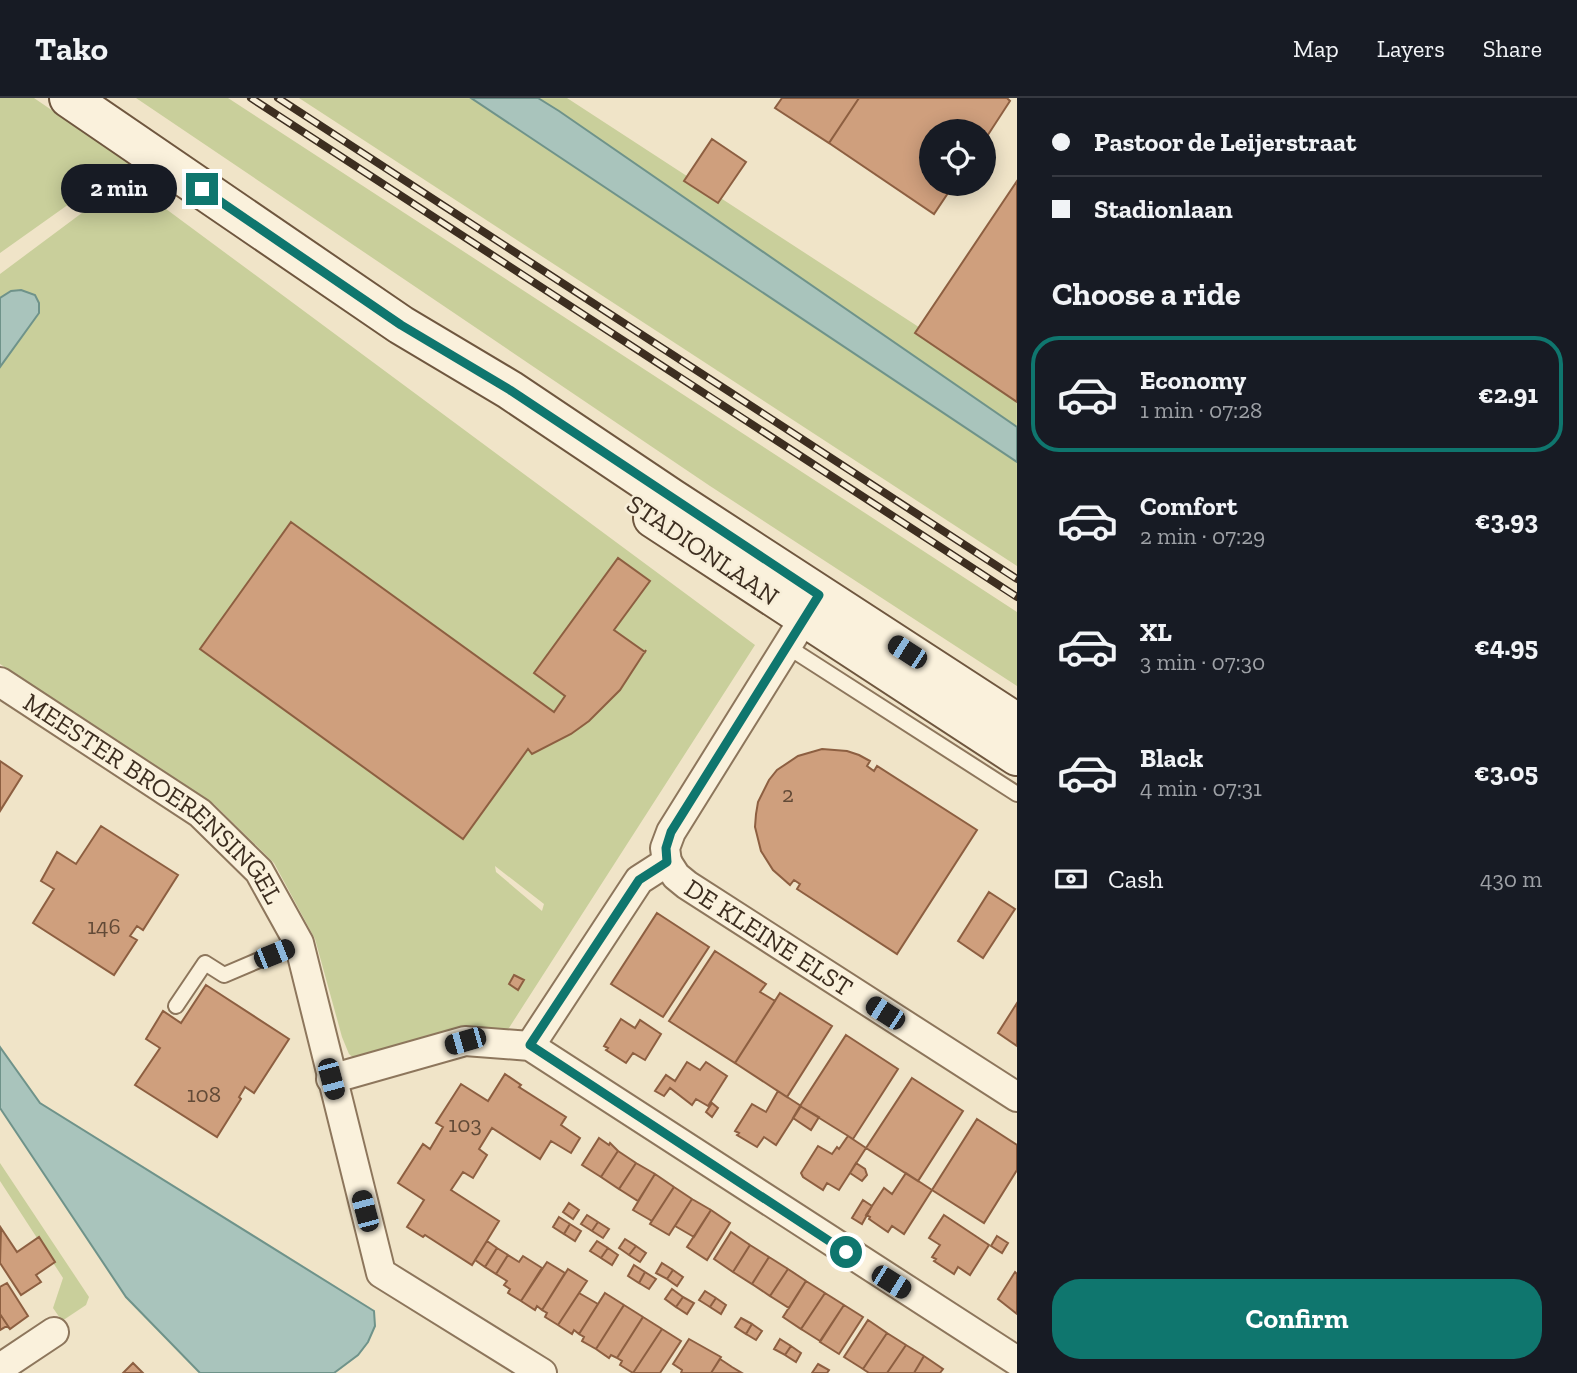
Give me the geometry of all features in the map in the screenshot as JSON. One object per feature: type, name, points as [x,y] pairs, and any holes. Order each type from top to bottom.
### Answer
[{"type":"main road","name":"STADIONLAAN","points":[[69,98],[401,325],[500,407],[655,519],[804,620],[1017,756]]},
{"type":"main road","name":"STADIONLAAN","points":[[804,620],[1017,723]]},
{"type":"street","points":[[530,1045],[639,880],[667,862],[666,848],[671,832],[804,620]]},
{"type":"street","name":"MEESTER BROERENSINGEL","points":[[0,682],[200,813],[259,870],[299,943],[381,1273],[542,1373]]},
{"type":"street","name":"DE KLEINE ELST","points":[[667,862],[676,876],[687,885],[1017,1097]]},
{"type":"street","points":[[331,1079],[465,1041],[530,1045],[1017,1361]]},
{"type":"street","points":[[0,1368],[54,1332]]},
{"type":"lane","points":[[804,620],[1017,794]]},
{"type":"lane","points":[[176,1006],[205,963],[224,975],[299,943]]},
{"type":"green space","points":[[0,98],[34,98],[167,189],[163,194],[128,181],[103,183],[93,187],[0,253]]},
{"type":"green space","points":[[136,98],[228,98],[1017,612],[1017,686],[710,486]]},
{"type":"green space","points":[[299,98],[471,98],[1017,462],[1017,566]]},
{"type":"green space","points":[[538,98],[567,98],[1017,391],[1017,427]]},
{"type":"green space","points":[[113,196],[125,196],[162,206],[755,645],[507,1031],[355,1059],[349,1054],[342,1037],[315,939],[274,863],[214,804],[0,664],[0,367],[39,313],[39,303],[35,295],[11,291],[0,298],[0,274],[98,201]],"holes":[[[495,866],[544,904],[542,911],[496,872]]]},
{"type":"green space","points":[[0,1163],[89,1297],[86,1305],[62,1321],[53,1308],[63,1278],[0,1181]]},
{"type":"water","points":[[471,98],[538,98],[559,111],[1017,427],[1017,462]]},
{"type":"water","points":[[21,290],[35,295],[39,303],[39,313],[0,367],[0,298],[11,291]]},
{"type":"water","points":[[0,1047],[40,1103],[374,1311],[375,1326],[358,1355],[334,1373],[200,1373],[126,1297],[0,1108]]},
{"type":"building","points":[[782,98],[859,98],[829,143],[775,108]]},
{"type":"building","points":[[859,98],[1007,98],[1010,101],[996,123],[996,119],[919,119],[919,196],[946,196],[934,214],[829,143]]},
{"type":"building","points":[[712,139],[746,162],[718,203],[684,181]]},
{"type":"building","points":[[1017,181],[1017,402],[915,333]]},
{"type":"building","points":[[291,522],[554,712],[565,696],[534,673],[618,558],[650,581],[614,630],[645,652],[620,690],[589,721],[571,734],[532,754],[528,749],[463,839],[200,649]]},
{"type":"building","points":[[822,749],[859,755],[870,761],[867,766],[874,771],[877,766],[977,830],[897,954],[797,889],[800,884],[794,880],[790,885],[773,870],[761,851],[755,827],[756,814],[758,802],[769,780],[777,770],[798,756]]},
{"type":"building","points":[[0,761],[22,776],[0,811]]},
{"type":"building","points":[[101,826],[178,875],[143,930],[137,926],[130,936],[137,940],[114,975],[33,923],[54,889],[41,881],[57,852],[76,864]]},
{"type":"building","points":[[989,892],[1015,909],[983,958],[958,941]]},
{"type":"building","points":[[657,913],[709,947],[663,1017],[611,984]]},
{"type":"building","points":[[715,951],[766,984],[760,992],[775,1001],[735,1063],[669,1021]]},
{"type":"building","points":[[514,975],[524,980],[518,990],[509,984]]},
{"type":"building","points":[[206,985],[289,1039],[254,1093],[245,1087],[239,1097],[241,1099],[217,1137],[135,1085],[160,1048],[146,1039],[163,1011],[181,1023]]},
{"type":"building","points":[[780,993],[832,1026],[787,1097],[735,1063]]},
{"type":"building","points":[[1017,1003],[1017,1046],[998,1033]]},
{"type":"building","points":[[621,1019],[635,1028],[640,1020],[661,1034],[645,1060],[633,1053],[626,1063],[606,1050],[608,1048],[604,1046]]},
{"type":"building","points":[[846,1035],[898,1069],[853,1139],[800,1106]]},
{"type":"building","points":[[687,1062],[700,1070],[706,1062],[727,1076],[708,1106],[696,1099],[692,1105],[670,1088],[664,1096],[655,1091],[666,1075],[675,1081]]},
{"type":"building","points":[[505,1074],[521,1085],[519,1087],[566,1117],[561,1125],[580,1138],[571,1153],[551,1141],[540,1159],[492,1128],[479,1149],[487,1155],[473,1178],[463,1172],[451,1190],[499,1221],[472,1265],[425,1235],[423,1237],[407,1227],[424,1200],[398,1183],[423,1144],[430,1149],[443,1127],[436,1123],[461,1084],[488,1101]]},
{"type":"building","points":[[912,1078],[963,1111],[918,1181],[866,1148]]},
{"type":"building","points":[[778,1091],[801,1106],[776,1145],[764,1137],[757,1147],[737,1135],[739,1133],[735,1131],[752,1104],[766,1112]]},
{"type":"building","points":[[712,1103],[718,1108],[712,1117],[706,1112]]},
{"type":"building","points":[[800,1106],[819,1117],[811,1130],[793,1118]]},
{"type":"building","points":[[977,1119],[1017,1145],[1017,1170],[984,1223],[932,1190]]},
{"type":"building","points":[[848,1136],[866,1148],[839,1190],[827,1183],[823,1190],[803,1177],[801,1173],[818,1146],[832,1154]]},
{"type":"building","points":[[599,1138],[618,1151],[601,1177],[582,1165]]},
{"type":"building","points":[[618,1151],[636,1163],[619,1189],[601,1177]]},
{"type":"building","points":[[636,1163],[655,1174],[638,1201],[619,1189]]},
{"type":"building","points":[[856,1163],[865,1169],[867,1175],[862,1181],[850,1173]]},
{"type":"building","points":[[906,1173],[932,1190],[904,1234],[892,1226],[888,1232],[866,1215],[884,1188],[892,1194]]},
{"type":"building","points":[[655,1174],[674,1187],[652,1221],[633,1210]]},
{"type":"building","points":[[674,1187],[692,1199],[669,1235],[650,1224]]},
{"type":"building","points":[[692,1199],[711,1210],[694,1237],[675,1226]]},
{"type":"building","points":[[863,1200],[872,1206],[862,1224],[852,1218]]},
{"type":"building","points":[[569,1203],[579,1210],[573,1219],[563,1212]]},
{"type":"building","points":[[711,1210],[730,1223],[707,1260],[687,1247]]},
{"type":"building","points":[[587,1215],[598,1222],[592,1231],[581,1224]]},
{"type":"building","points":[[944,1215],[989,1245],[970,1275],[958,1267],[954,1274],[932,1257],[940,1245],[929,1238]]},
{"type":"building","points":[[559,1217],[570,1224],[564,1234],[553,1227]]},
{"type":"building","points":[[598,1222],[609,1229],[603,1238],[592,1231]]},
{"type":"building","points":[[570,1224],[581,1231],[575,1241],[564,1234]]},
{"type":"building","points":[[1,1228],[17,1252],[39,1237],[55,1262],[36,1275],[41,1282],[21,1295],[0,1263]]},
{"type":"building","points":[[731,1232],[750,1245],[733,1272],[714,1259]]},
{"type":"building","points":[[997,1236],[1008,1243],[1002,1253],[991,1246]]},
{"type":"building","points":[[625,1239],[636,1246],[629,1255],[619,1248]]},
{"type":"building","points":[[487,1241],[497,1248],[485,1267],[475,1260]]},
{"type":"building","points":[[597,1241],[608,1248],[601,1258],[590,1251]]},
{"type":"building","points":[[750,1245],[769,1257],[752,1284],[733,1272]]},
{"type":"building","points":[[636,1246],[646,1253],[640,1262],[629,1255]]},
{"type":"building","points":[[497,1248],[508,1255],[496,1274],[485,1267]]},
{"type":"building","points":[[608,1248],[618,1255],[612,1265],[601,1258]]},
{"type":"building","points":[[508,1255],[519,1262],[523,1256],[542,1268],[521,1301],[508,1293],[510,1289],[504,1285],[507,1281],[496,1274]]},
{"type":"building","points":[[769,1257],[788,1269],[770,1296],[752,1284]]},
{"type":"building","points":[[547,1262],[565,1273],[542,1310],[537,1306],[535,1310],[521,1301]]},
{"type":"building","points":[[662,1263],[673,1270],[667,1279],[656,1273]]},
{"type":"building","points":[[634,1265],[645,1272],[639,1283],[628,1276]]},
{"type":"building","points":[[568,1269],[587,1281],[558,1325],[545,1317],[547,1313],[542,1310]]},
{"type":"building","points":[[788,1269],[806,1281],[789,1308],[770,1296]]},
{"type":"building","points":[[673,1270],[683,1277],[677,1286],[667,1279]]},
{"type":"building","points":[[645,1272],[656,1279],[649,1289],[639,1283]]},
{"type":"building","points":[[1015,1272],[1017,1274],[1017,1314],[998,1299]]},
{"type":"building","points":[[806,1281],[825,1293],[801,1329],[783,1317]]},
{"type":"building","points":[[7,1283],[28,1316],[10,1329],[0,1314],[0,1287]]},
{"type":"building","points":[[672,1289],[683,1297],[676,1307],[665,1299]]},
{"type":"building","points":[[705,1291],[716,1298],[710,1307],[699,1300]]},
{"type":"building","points":[[579,1293],[598,1304],[579,1334],[574,1330],[572,1334],[558,1325]]},
{"type":"building","points":[[605,1293],[624,1305],[596,1349],[582,1341],[584,1337],[579,1334]]},
{"type":"building","points":[[825,1293],[844,1305],[820,1341],[801,1329]]},
{"type":"building","points":[[683,1297],[694,1303],[687,1314],[676,1307]]},
{"type":"building","points":[[716,1298],[726,1305],[721,1314],[710,1307]]},
{"type":"building","points":[[624,1305],[643,1317],[617,1358],[611,1355],[609,1358],[596,1349]]},
{"type":"building","points":[[844,1305],[863,1317],[839,1354],[820,1342]]},
{"type":"building","points":[[0,1314],[10,1329],[7,1326],[0,1330]]},
{"type":"building","points":[[643,1317],[662,1329],[633,1373],[620,1365],[622,1361],[617,1358]]},
{"type":"building","points":[[741,1318],[752,1324],[746,1334],[735,1327]]},
{"type":"building","points":[[868,1320],[887,1333],[863,1369],[844,1357]]},
{"type":"building","points":[[752,1324],[762,1331],[756,1340],[746,1334]]},
{"type":"building","points":[[662,1329],[681,1341],[660,1373],[633,1373]]},
{"type":"building","points":[[887,1333],[906,1345],[887,1373],[869,1373],[863,1369]]},
{"type":"building","points":[[689,1339],[721,1357],[711,1373],[681,1373],[682,1370],[673,1364]]},
{"type":"building","points":[[780,1339],[791,1346],[785,1355],[774,1349]]},
{"type":"building","points":[[906,1345],[924,1356],[914,1373],[887,1373]]},
{"type":"building","points":[[791,1346],[801,1353],[796,1362],[785,1355]]},
{"type":"building","points":[[924,1356],[943,1369],[940,1373],[914,1373]]},
{"type":"building","points":[[720,1359],[732,1367],[742,1373],[711,1373]]},
{"type":"building","points":[[133,1363],[143,1373],[123,1373]]},
{"type":"building","points":[[818,1364],[829,1370],[827,1373],[812,1373]]},
{"type":"railway","points":[[251,98],[1017,597]]},
{"type":"railway","points":[[278,98],[1017,579]]},
{"type":"route","points":[[202,189],[401,325],[510,390],[819,595],[671,832],[666,848],[667,862],[639,880],[530,1045],[846,1252]]}]
